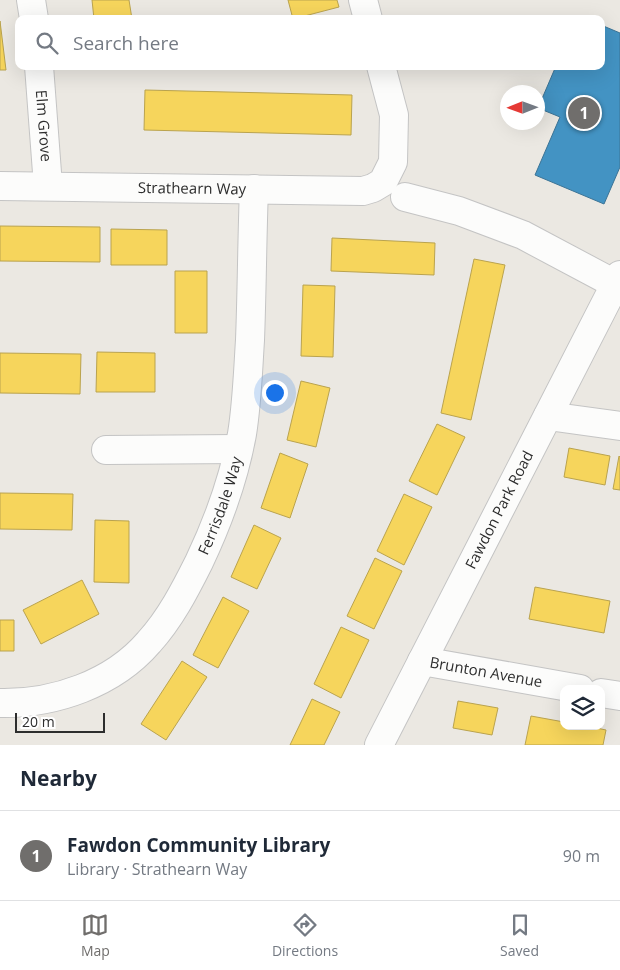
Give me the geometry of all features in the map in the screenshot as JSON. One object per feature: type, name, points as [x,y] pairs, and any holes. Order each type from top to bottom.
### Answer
[{"type":"street","points":[[31,0],[33,15]]},
{"type":"street","points":[[363,0],[367,15]]},
{"type":"street","name":"Elm Grove","points":[[39,70],[48,186]]},
{"type":"street","points":[[382,70],[394,115],[394,190],[524,235],[618,279]]},
{"type":"street","name":"Strathearn Way","points":[[0,186],[363,191],[373,188],[394,190]]},
{"type":"street","name":"Ferrisdale Way","points":[[0,703],[40,701],[69,693],[100,680],[123,666],[149,643],[169,616],[188,583],[208,542],[233,473],[242,433],[248,372],[254,189]]},
{"type":"street","name":"Fawdon Park Road","points":[[379,745],[618,279]]},
{"type":"street","points":[[548,416],[620,426]]},
{"type":"street","points":[[106,450],[238,449]]},
{"type":"street","name":"Brunton Avenue","points":[[422,660],[560,685]]},
{"type":"street","points":[[605,694],[620,696]]},
{"type":"building: Homes","points":[[92,0],[129,0],[131,15],[94,15]]},
{"type":"building: Homes","points":[[288,0],[337,0],[339,7],[308,15],[292,15]]},
{"type":"building: Homes","points":[[0,21],[6,70],[0,70]]},
{"type":"building: Homes","points":[[145,90],[352,95],[351,135],[144,130]]},
{"type":"building: Homes","points":[[0,226],[100,227],[100,262],[0,261]]},
{"type":"building: Homes","points":[[111,229],[167,230],[167,265],[111,265]]},
{"type":"building: Homes","points":[[332,238],[435,243],[434,275],[331,271]]},
{"type":"building: Homes","points":[[474,259],[505,265],[471,420],[441,413]]},
{"type":"building: Homes","points":[[175,271],[207,271],[207,333],[175,333]]},
{"type":"building: Homes","points":[[303,285],[335,286],[333,357],[301,356]]},
{"type":"building: Homes","points":[[97,352],[155,353],[155,392],[96,392]]},
{"type":"building: Homes","points":[[0,353],[81,354],[80,394],[0,393]]},
{"type":"building: Homes","points":[[301,381],[330,388],[316,447],[287,440]]},
{"type":"building: Homes","points":[[437,424],[465,437],[437,495],[409,481]]},
{"type":"building: Homes","points":[[569,448],[610,456],[605,485],[564,477]]},
{"type":"building: Homes","points":[[280,453],[308,464],[290,518],[261,508]]},
{"type":"building: Homes","points":[[620,457],[620,490],[613,489]]},
{"type":"building: Homes","points":[[0,493],[73,494],[72,530],[0,529]]},
{"type":"building: Homes","points":[[404,494],[432,507],[404,565],[377,551]]},
{"type":"building: Homes","points":[[95,520],[129,521],[129,583],[94,582]]},
{"type":"building: Homes","points":[[254,525],[281,538],[257,589],[231,577]]},
{"type":"building: Homes","points":[[375,558],[402,571],[374,629],[347,616]]},
{"type":"building: Homes","points":[[82,580],[99,614],[41,644],[23,610]]},
{"type":"building: Homes","points":[[535,587],[610,601],[604,633],[529,619]]},
{"type":"building: Homes","points":[[223,597],[249,611],[218,668],[193,655]]},
{"type":"building: Homes","points":[[0,620],[14,620],[14,651],[0,651]]},
{"type":"building: Homes","points":[[341,627],[369,640],[341,698],[314,684]]},
{"type":"building: Homes","points":[[182,661],[207,677],[166,740],[141,724]]},
{"type":"building: Homes","points":[[312,699],[340,712],[324,745],[290,745]]},
{"type":"building: Homes","points":[[458,701],[498,708],[492,735],[453,728]]},
{"type":"building: Homes","points":[[531,716],[560,721],[560,730],[606,730],[603,745],[525,745]]},
{"type":"building: Schools","points":[[605,27],[620,33],[620,167],[604,204],[535,175],[560,117],[545,111],[545,92],[554,70],[605,70]]},
{"type":"place","name":"Fawdon Community Library","points":[[584,113]]}]
